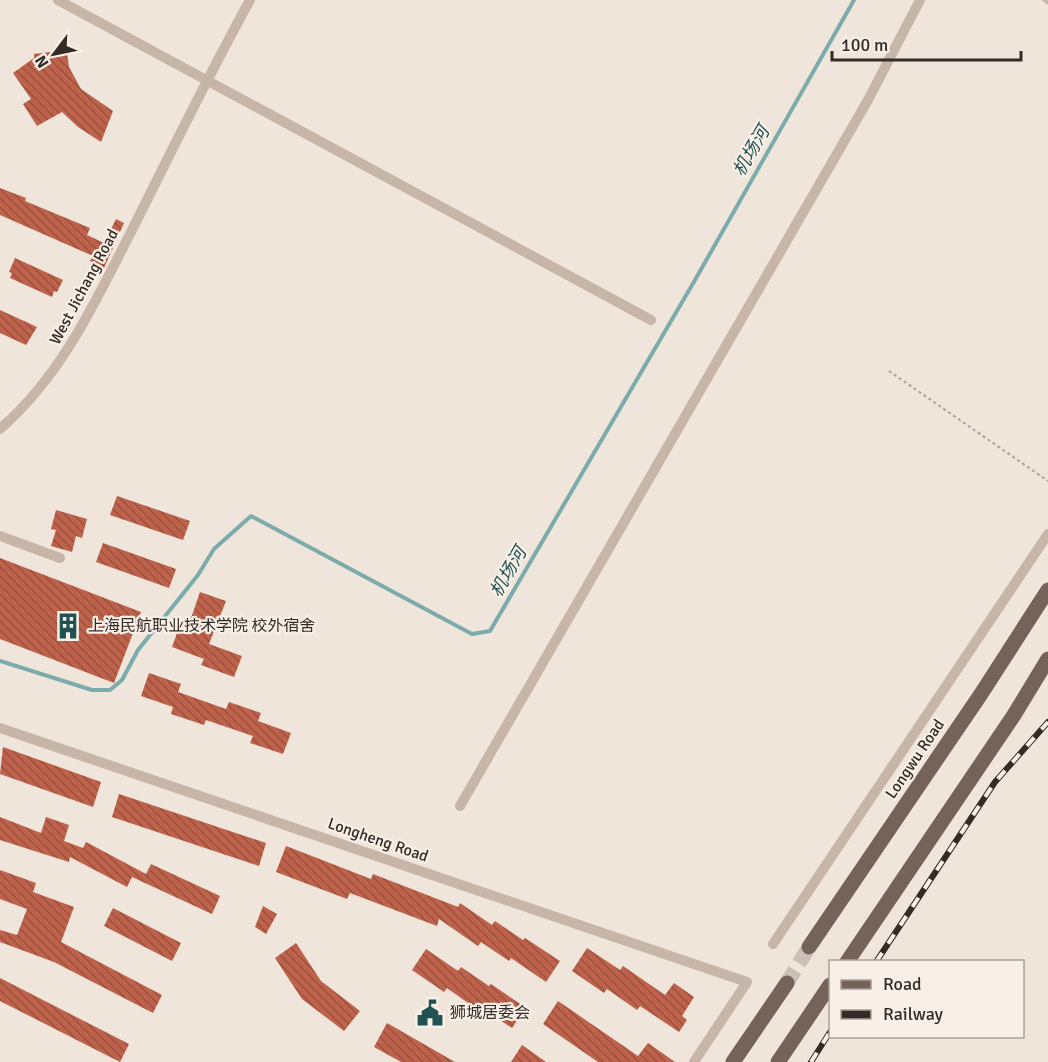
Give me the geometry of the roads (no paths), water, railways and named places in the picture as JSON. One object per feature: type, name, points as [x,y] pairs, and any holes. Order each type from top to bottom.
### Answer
[{"type":"main road","name":"Longwu Road","points":[[809,947],[981,694],[1048,590]]},
{"type":"main road","points":[[848,960],[1014,715],[1048,659]]},
{"type":"main road","points":[[733,1062],[787,982]]},
{"type":"main road","points":[[778,1062],[829,988]]},
{"type":"street","points":[[58,0],[651,320]]},
{"type":"street","name":"West Jichang Road","points":[[0,429],[34,396],[75,339],[207,79],[250,0]]},
{"type":"street","points":[[460,806],[868,100],[920,0]]},
{"type":"street","points":[[773,944],[1048,534]]},
{"type":"street","points":[[0,536],[60,558]]},
{"type":"street","name":"Longheng Road","points":[[0,728],[747,982],[694,1062]]},
{"type":"waterway","name":"机场河","points":[[0,661],[92,690],[110,690],[122,680],[138,650],[198,575],[214,549],[251,516],[472,634],[490,631],[695,280],[854,0]]},
{"type":"tunnel","points":[[787,983],[809,947]]},
{"type":"railway","points":[[877,960],[995,782],[1048,722]]},
{"type":"railway","points":[[811,1062],[829,1034]]},
{"type":"place","name":"上海民航职业技术学院 校外宿舍","points":[[68,626]]},
{"type":"place","name":"狮城居委会","points":[[430,1013]]}]
